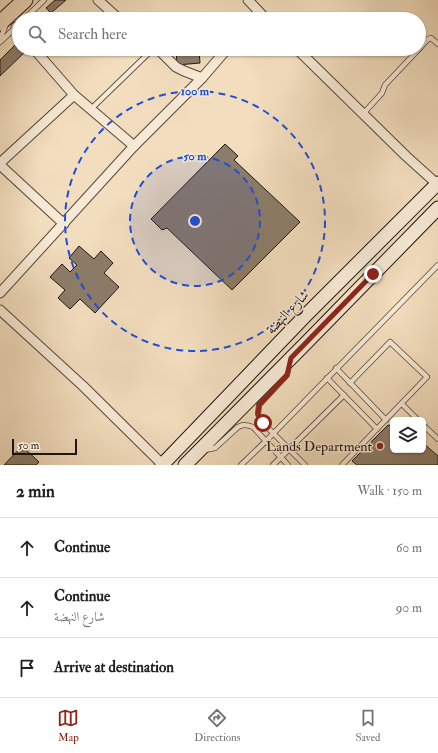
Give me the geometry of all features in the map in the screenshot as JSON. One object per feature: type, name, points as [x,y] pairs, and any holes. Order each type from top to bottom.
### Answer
[{"type":"main road","points":[[19,12],[25,0]]},
{"type":"main road","name":"شارع النهضة","points":[[163,465],[306,315],[438,184]]},
{"type":"main road","points":[[185,465],[437,209]]},
{"type":"main road","points":[[306,315],[311,317],[313,323],[306,343]]},
{"type":"street","points":[[98,0],[111,12]]},
{"type":"street","points":[[248,0],[257,12]]},
{"type":"street","points":[[40,56],[74,95],[134,146]]},
{"type":"street","points":[[165,56],[176,67],[202,78]]},
{"type":"street","points":[[0,293],[134,146],[202,78],[222,56]]},
{"type":"street","points":[[303,56],[406,156],[438,184]]},
{"type":"street","points":[[64,224],[0,164],[74,95]]},
{"type":"street","points":[[0,310],[83,386],[163,465]]},
{"type":"lane","points":[[31,12],[44,0]]},
{"type":"lane","points":[[0,41],[12,25]]},
{"type":"lane","points":[[0,41],[12,25]]},
{"type":"lane","points":[[426,41],[431,38],[438,44]]},
{"type":"lane","points":[[91,109],[146,56]]},
{"type":"lane","points":[[363,114],[382,94],[385,85],[412,56]]},
{"type":"lane","points":[[241,465],[438,265]]},
{"type":"lane","points":[[342,465],[427,377],[390,342],[350,383]]},
{"type":"lane","points":[[291,358],[287,375],[259,405],[258,414],[260,419],[305,465]]},
{"type":"lane","points":[[336,368],[386,420]]},
{"type":"lane","points":[[327,378],[377,429]]},
{"type":"lane","points":[[273,465],[344,395]]},
{"type":"lane","points":[[402,404],[415,417]]},
{"type":"lane","points":[[199,450],[215,448],[238,426],[248,425],[253,427],[288,465]]},
{"type":"lane","points":[[426,428],[438,439]]},
{"type":"building","points":[[55,0],[66,0],[52,12],[46,8]]},
{"type":"building","points":[[12,48],[12,56],[21,56],[0,76],[0,60]]},
{"type":"building","points":[[176,56],[199,56],[200,63],[177,65]]},
{"type":"building","points":[[225,144],[238,156],[234,160],[300,222],[232,290],[167,228],[162,230],[151,219]]},
{"type":"building","points":[[79,246],[94,259],[101,251],[113,263],[104,273],[119,287],[95,313],[80,299],[70,309],[58,298],[65,290],[50,277],[62,264],[70,272],[77,265],[69,258]]},
{"type":"building","name":"Lands Department","points":[[388,425],[390,425],[390,453],[426,453],[426,446],[438,456],[438,465],[357,465],[352,461]]},
{"type":"building","points":[[22,446],[39,462],[36,465],[4,465]]},
{"type":"place","name":"Lands Department","points":[[380,446]]},
{"type":"route","points":[[263,423],[258,414],[259,405],[287,375],[291,358],[373,274]]}]
